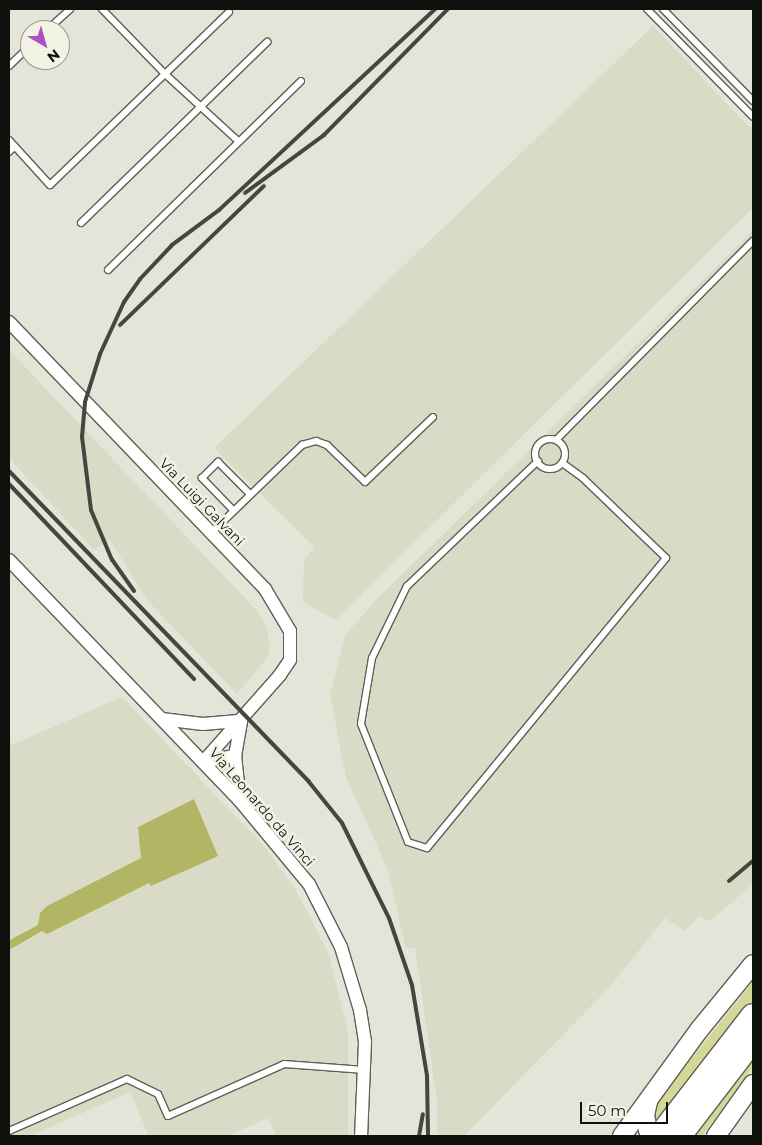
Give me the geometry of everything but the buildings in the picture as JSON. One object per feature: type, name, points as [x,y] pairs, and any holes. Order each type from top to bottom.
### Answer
[{"type":"highway","points":[[654,1134],[753,1015]]},
{"type":"highway","points":[[680,1136],[753,1041]]},
{"type":"main road","points":[[622,1136],[753,964]]},
{"type":"main road","points":[[716,1136],[753,1084]]},
{"type":"main road","points":[[649,1099],[646,1115],[654,1134]]},
{"type":"street","name":"Via Luigi Galvani","points":[[9,322],[265,589],[290,630],[290,660],[240,722],[203,762]]},
{"type":"street","name":"Via Leonardo da Vinci","points":[[9,560],[240,801],[296,867],[334,930],[360,1010],[365,1070],[361,1136]]},
{"type":"street","points":[[162,719],[203,724],[240,722],[235,756],[240,801]]},
{"type":"street","points":[[203,762],[235,756]]},
{"type":"lane","points":[[58,20],[70,9]]},
{"type":"lane","points":[[102,9],[165,74],[238,141]]},
{"type":"lane","points":[[647,9],[753,117]]},
{"type":"lane","points":[[663,9],[753,101]]},
{"type":"lane","points":[[9,140],[50,185],[229,12]]},
{"type":"lane","points":[[81,223],[267,42]]},
{"type":"lane","points":[[10,63],[20,54]]},
{"type":"lane","points":[[108,270],[301,81]]},
{"type":"lane","points":[[9,152],[15,146]]},
{"type":"lane","points":[[538,461],[536,449],[541,442],[556,440],[751,244]]},
{"type":"lane","points":[[211,533],[292,452],[316,441],[327,445],[365,482],[433,418]]},
{"type":"lane","points":[[556,440],[565,450],[562,463]]},
{"type":"lane","points":[[538,461],[407,586],[372,658],[361,724],[408,842],[427,848],[666,558],[583,478],[562,463]]},
{"type":"lane","points":[[538,461],[550,468],[562,463]]},
{"type":"lane","points":[[234,510],[202,478],[218,462],[250,494]]},
{"type":"lane","points":[[9,1131],[127,1079],[158,1094],[168,1116],[284,1064],[365,1070]]},
{"type":"shaded area","points":[[653,26],[753,131],[753,208],[336,620],[303,602],[304,560],[314,547],[214,448]]},
{"type":"shaded area","points":[[753,231],[753,884],[710,921],[699,916],[685,931],[665,918],[608,989],[464,1136],[440,1136],[437,1132],[437,1101],[415,948],[406,949],[388,870],[346,777],[330,695],[345,635],[378,598]]},
{"type":"shaded area","points":[[9,350],[259,613],[267,628],[270,646],[267,658],[237,694],[147,600],[110,540],[94,550],[9,458]]},
{"type":"shaded area","points":[[122,697],[264,846],[297,892],[329,955],[348,1030],[348,1136],[276,1135],[268,1118],[228,1136],[149,1136],[130,1092],[30,1136],[9,1136],[9,746]]},
{"type":"shaded area","points":[[194,799],[218,856],[151,886],[149,883],[47,934],[42,931],[9,950],[9,937],[10,940],[38,925],[40,913],[47,906],[141,858],[138,827]]},
{"type":"shaded area","points":[[753,982],[753,1067],[702,1136],[664,1136],[654,1117],[654,1105]]},
{"type":"railway","points":[[134,591],[112,560],[91,510],[82,437],[85,402],[100,354],[124,302],[140,279],[172,245],[219,210],[435,9]]},
{"type":"railway","points":[[245,193],[324,135],[448,9]]},
{"type":"railway","points":[[120,325],[264,186]]},
{"type":"railway","points":[[9,471],[309,782],[342,823],[389,918],[412,985],[427,1076],[428,1136]]},
{"type":"railway","points":[[9,484],[194,679]]},
{"type":"railway","points":[[729,881],[753,861]]},
{"type":"railway","points":[[419,1136],[423,1114]]}]
